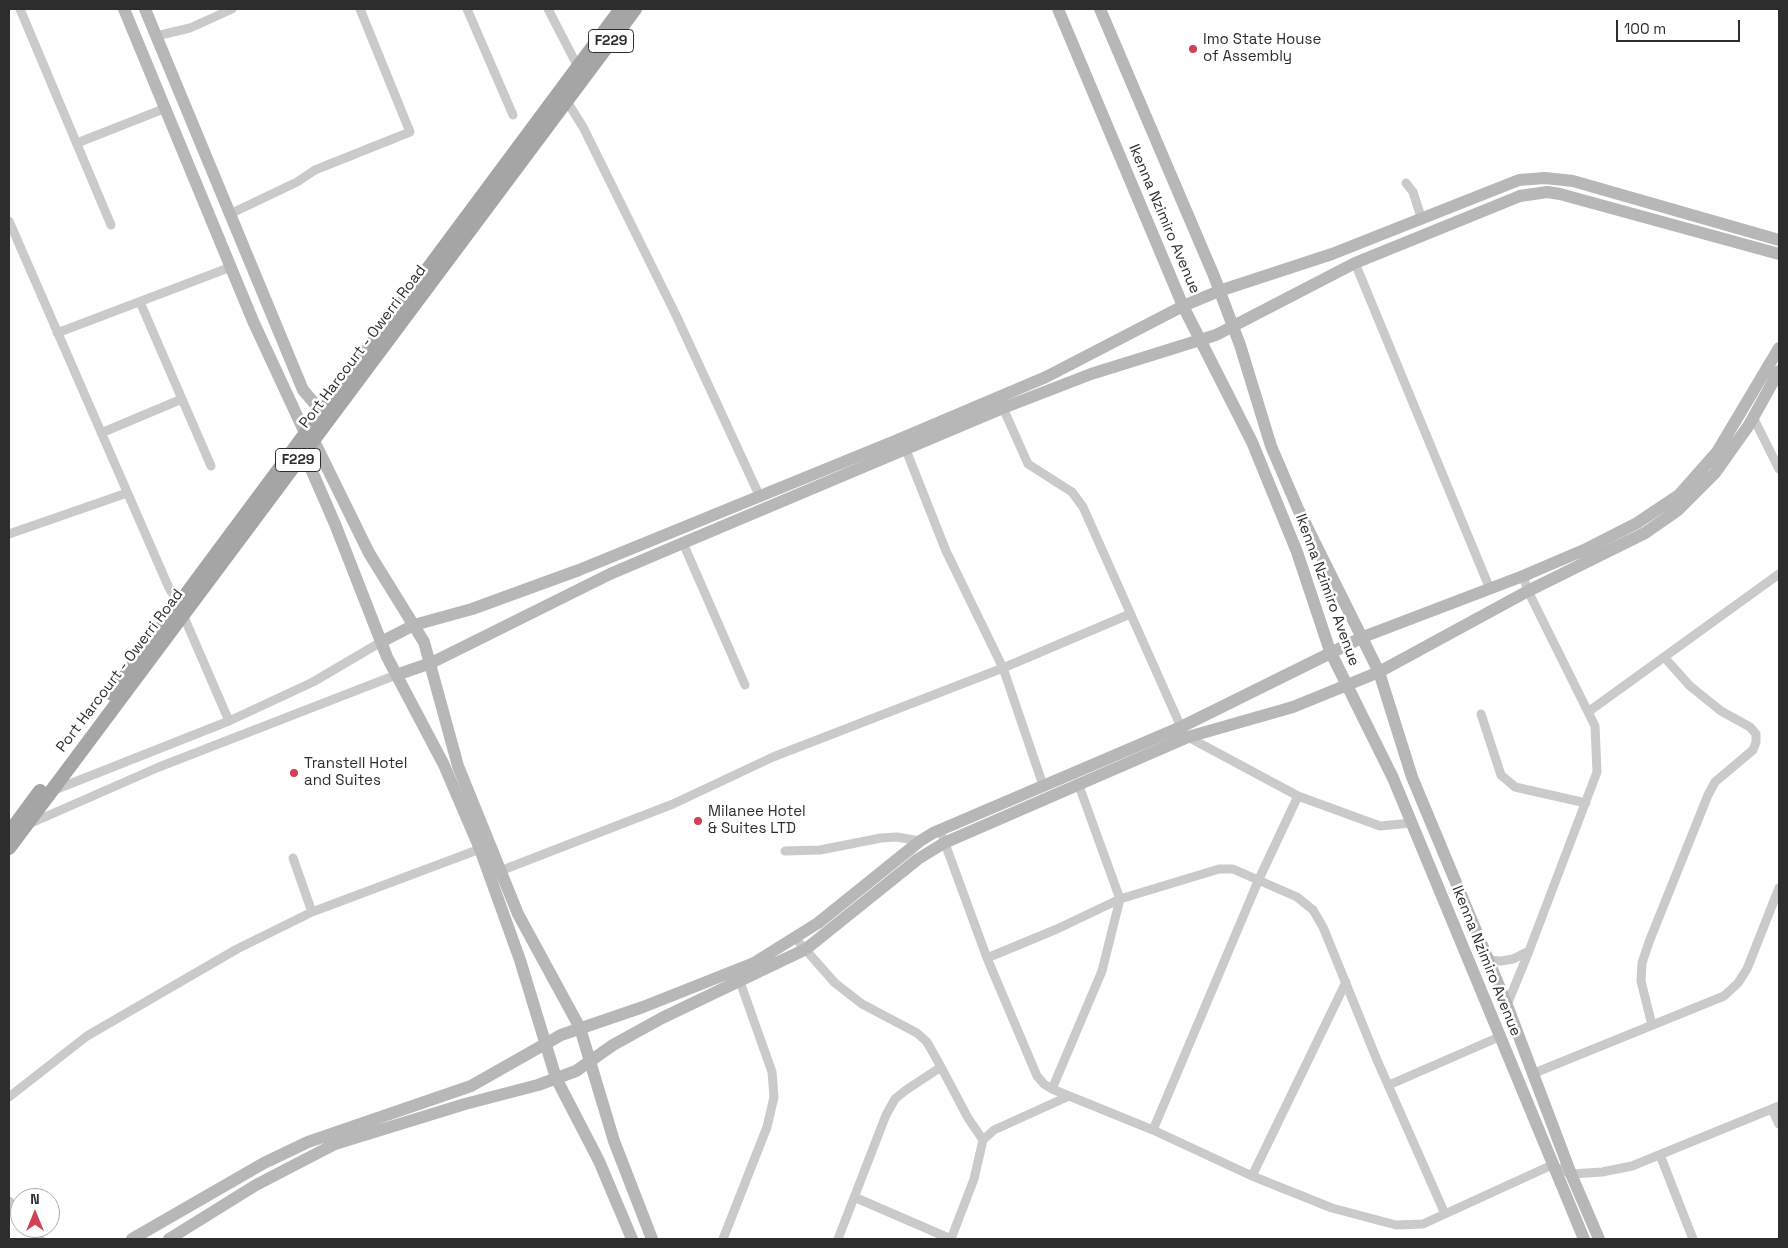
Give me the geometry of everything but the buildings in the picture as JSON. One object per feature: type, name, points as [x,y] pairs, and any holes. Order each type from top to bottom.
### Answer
[{"type":"main road","name":"Port Harcourt - Owerri Road","points":[[9,833],[180,608],[304,453],[322,412],[621,9]]},
{"type":"main road","name":"Port Harcourt - Owerri Road","points":[[9,848],[260,497],[289,453],[310,437],[635,9]]},
{"type":"street","points":[[20,9],[111,224]]},
{"type":"street","points":[[124,9],[253,321],[369,553],[424,642],[431,662],[452,748],[518,914],[580,1028],[614,1141],[652,1239]]},
{"type":"street","points":[[145,9],[303,390],[322,412]]},
{"type":"street","points":[[156,36],[190,28],[232,9]]},
{"type":"street","points":[[230,214],[297,182],[314,170],[410,132],[360,9]]},
{"type":"street","points":[[467,9],[513,115]]},
{"type":"street","points":[[548,9],[566,48],[578,67]]},
{"type":"street","name":"Ikenna Nzimiro Avenue","points":[[1058,9],[1199,342],[1252,442],[1267,477],[1297,552],[1330,651],[1393,778],[1584,1239]]},
{"type":"street","name":"Ikenna Nzimiro Avenue","points":[[1100,9],[1234,327],[1275,455],[1298,509],[1379,672],[1412,777],[1486,960],[1507,1005],[1571,1174],[1599,1239]]},
{"type":"street","points":[[566,100],[582,127],[675,314],[760,497]]},
{"type":"street","points":[[77,143],[166,108]]},
{"type":"street","points":[[1533,179],[1533,193]]},
{"type":"street","points":[[50,792],[229,721],[313,682],[414,625],[472,609],[579,570],[760,497],[1046,377],[1183,306],[1219,290],[1332,254],[1422,220],[1490,190],[1519,180],[1573,180],[1779,240]]},
{"type":"street","points":[[1406,183],[1413,192],[1422,220]]},
{"type":"street","points":[[27,825],[159,767],[431,662],[610,574],[1003,408],[1091,374],[1199,342],[1234,327],[1355,263],[1520,196],[1547,192],[1560,194],[1779,254]]},
{"type":"street","points":[[9,221],[127,493],[229,721]]},
{"type":"street","points":[[1355,263],[1490,589]]},
{"type":"street","points":[[58,333],[231,267]]},
{"type":"street","points":[[140,302],[212,466]]},
{"type":"street","points":[[132,1239],[264,1163],[308,1142],[470,1086],[561,1035],[738,976],[806,949],[918,859],[944,842],[1078,783],[1184,732],[1330,651],[1523,576],[1584,550],[1637,523],[1679,495],[1717,452],[1779,348]]},
{"type":"street","points":[[171,1239],[256,1185],[335,1144],[576,1071],[662,1018],[738,976],[754,963],[796,939],[920,841],[940,830],[1043,785],[1184,732],[1293,707],[1346,686],[1379,672],[1528,591],[1645,533],[1678,510],[1716,473],[1753,417],[1779,371]]},
{"type":"street","points":[[101,433],[182,399]]},
{"type":"street","points":[[1003,408],[1028,464],[1072,492],[1082,507],[1184,732],[1298,796],[1380,826],[1412,823]]},
{"type":"street","points":[[1753,417],[1779,469]]},
{"type":"street","points":[[906,450],[946,551],[1004,668],[1043,785]]},
{"type":"street","points":[[304,453],[335,524],[381,642],[396,675],[444,765],[480,849],[520,960],[544,1044],[556,1078],[600,1161],[632,1239]]},
{"type":"street","points":[[9,534],[127,493]]},
{"type":"street","points":[[683,542],[745,685]]},
{"type":"street","points":[[1588,712],[1779,574]]},
{"type":"street","points":[[1507,1005],[1530,951],[1597,772],[1595,726],[1528,591],[1523,576]]},
{"type":"street","points":[[500,871],[673,804],[773,757],[1004,668],[1130,614]]},
{"type":"street","points":[[1652,1025],[1641,981],[1642,963],[1648,942],[1715,782],[1753,750],[1756,742],[1756,734],[1750,728],[1721,711],[1690,686],[1664,657]]},
{"type":"street","points":[[1481,714],[1500,775],[1515,787],[1586,802]]},
{"type":"street","points":[[1052,1089],[1102,972],[1120,900],[1078,783]]},
{"type":"street","points":[[1153,1130],[1259,879],[1298,796]]},
{"type":"street","points":[[940,830],[987,958],[1037,1076],[1052,1089],[1153,1130],[1252,1176],[1332,1208],[1396,1225],[1423,1224],[1552,1165],[1571,1174],[1602,1172],[1632,1166],[1776,1107],[1779,1124]]},
{"type":"street","points":[[785,851],[820,850],[881,838],[897,837],[920,841]]},
{"type":"street","points":[[9,1097],[87,1036],[237,949],[312,912],[480,849]]},
{"type":"street","points":[[293,858],[312,912]]},
{"type":"street","points":[[987,958],[1058,929],[1120,900],[1219,869],[1233,870],[1259,879],[1298,897],[1313,910],[1323,927],[1445,1214]]},
{"type":"street","points":[[1532,1074],[1724,996],[1738,984],[1747,969],[1779,888]]},
{"type":"street","points":[[796,939],[836,983],[862,1004],[917,1033],[927,1042],[968,1118],[984,1140]]},
{"type":"street","points":[[1486,960],[1513,959],[1530,951]]},
{"type":"street","points":[[723,1239],[767,1127],[774,1097],[772,1072],[738,976]]},
{"type":"street","points":[[1252,1176],[1346,982]]},
{"type":"street","points":[[1389,1085],[1500,1038]]},
{"type":"street","points":[[838,1239],[895,1099],[941,1067]]},
{"type":"street","points":[[854,1197],[951,1239],[974,1179],[984,1140],[994,1130],[1069,1096]]},
{"type":"street","points":[[1660,1155],[1694,1239]]},
{"type":"place","name":"Imo State House of Assembly","points":[[1193,49]]},
{"type":"place","name":"Transtell Hotel and Suites","points":[[294,773]]},
{"type":"place","name":"Milanee Hotel & Suites LTD","points":[[698,821]]}]
